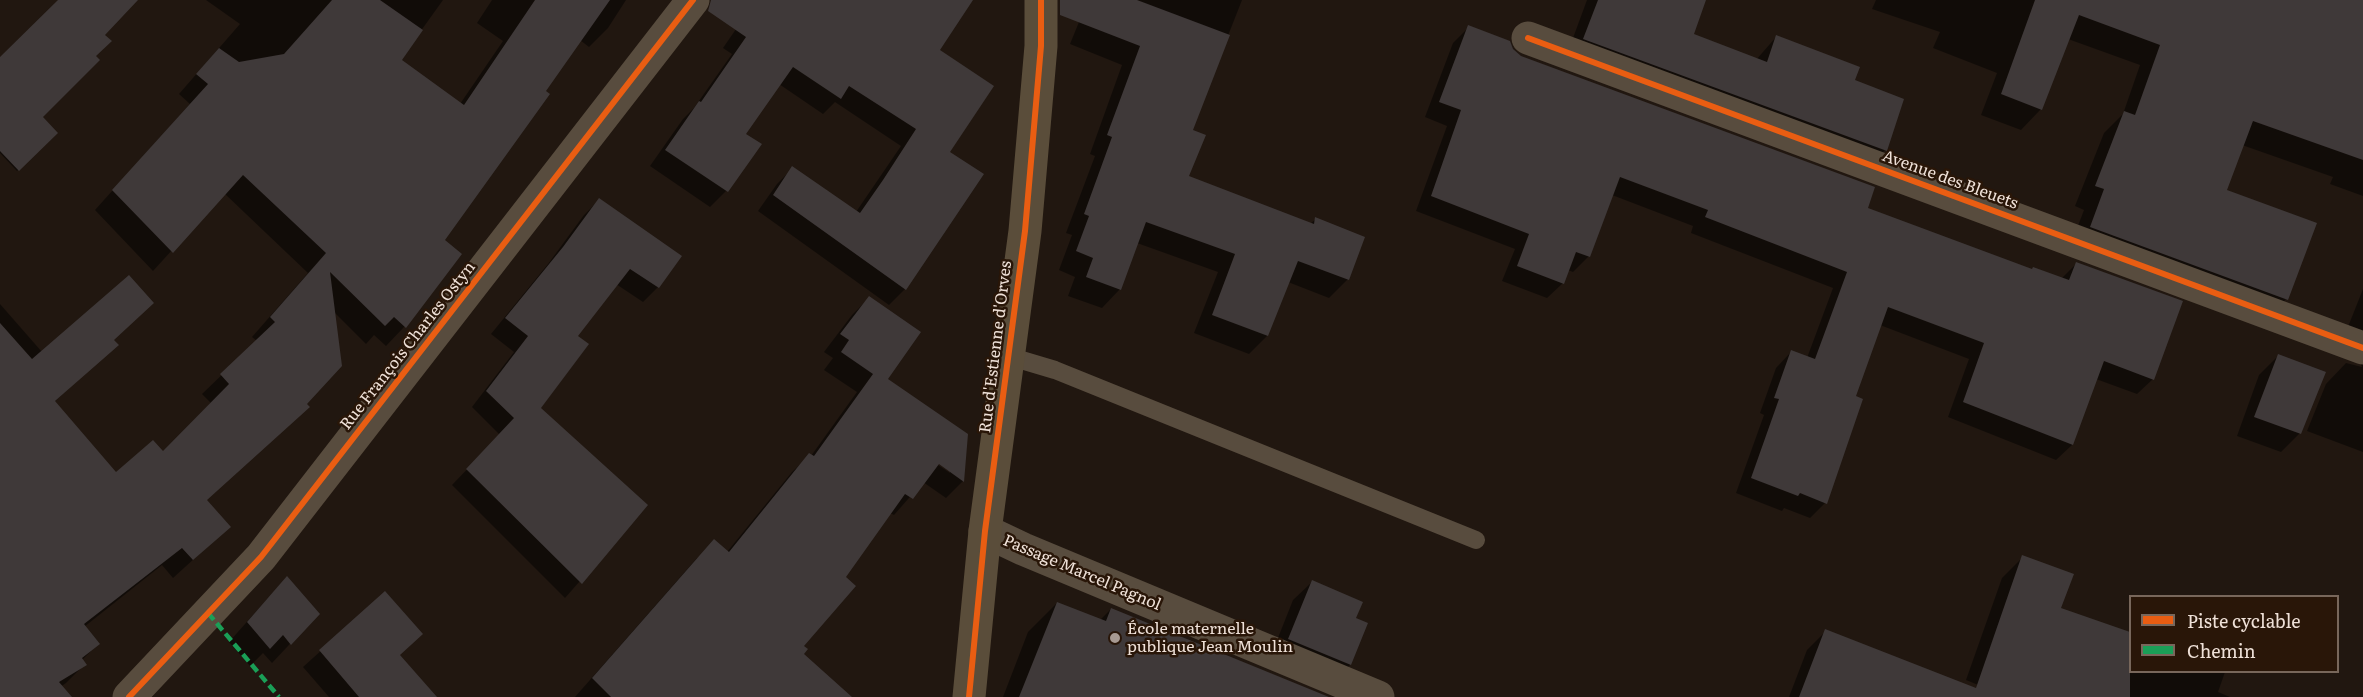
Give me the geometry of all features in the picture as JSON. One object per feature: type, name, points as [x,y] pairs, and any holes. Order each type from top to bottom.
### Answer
[{"type":"street","name":"Rue François Charles Ostyn","points":[[129,697],[261,557],[693,0]]},
{"type":"street","name":"Rue d'Estienne d'Orves","points":[[969,697],[985,531],[1025,231],[1041,46],[1041,0]]},
{"type":"street","name":"Avenue des Bleuets","points":[[1528,38],[2363,348]]},
{"type":"street","name":"Passage Marcel Pagnol","points":[[985,531],[1378,697]]},
{"type":"lane","points":[[1008,356],[1055,370],[1476,540]]},
{"type":"building","points":[[58,0],[138,0],[105,35],[112,41],[96,56],[100,60],[43,117],[58,133],[19,171],[0,151],[0,57]]},
{"type":"building","points":[[332,0],[380,0],[423,30],[402,60],[464,105],[535,0],[610,0],[546,91],[550,94],[445,240],[462,254],[406,328],[394,317],[385,326],[330,272],[342,366],[307,404],[310,407],[207,500],[231,527],[193,560],[182,548],[84,624],[100,644],[82,658],[87,665],[59,682],[72,697],[0,697],[0,323],[32,359],[129,275],[154,303],[114,340],[119,345],[55,401],[116,472],[153,440],[163,451],[229,384],[220,374],[275,322],[270,317],[326,253],[243,175],[173,253],[112,190],[208,84],[196,74],[219,48],[239,62],[284,54]]},
{"type":"building","points":[[711,0],[973,0],[940,50],[994,86],[950,152],[984,174],[906,290],[773,195],[792,166],[860,213],[916,129],[849,86],[841,99],[793,67],[746,134],[762,144],[728,192],[665,150],[746,37],[708,11]]},
{"type":"building","points":[[1060,0],[1137,0],[1230,35],[1193,130],[1206,135],[1189,176],[1314,224],[1315,217],[1365,237],[1349,280],[1298,261],[1268,336],[1212,315],[1235,254],[1146,222],[1121,290],[1086,277],[1093,258],[1076,251],[1089,216],[1084,214],[1112,137],[1107,135],[1140,46],[1060,15]]},
{"type":"building","points":[[1598,0],[1706,0],[1694,34],[1767,62],[1776,35],[1860,67],[1855,80],[1904,99],[1887,151],[1583,39]]},
{"type":"building","points":[[2035,0],[2363,0],[2363,160],[2253,121],[2227,190],[2317,223],[2288,300],[2090,227],[2104,189],[2095,186],[2124,111],[2135,115],[2160,45],[2079,15],[2042,110],[2001,94]]},
{"type":"building","points":[[1468,25],[1510,41],[1513,49],[1521,56],[1875,187],[1868,208],[2032,269],[2033,267],[2069,280],[2076,262],[2183,301],[2154,380],[2104,361],[2073,445],[1963,402],[1984,343],[1888,307],[1856,396],[1863,399],[1827,504],[1800,493],[1798,496],[1751,478],[1779,399],[1774,398],[1791,350],[1815,359],[1847,272],[1705,217],[1708,210],[1620,177],[1590,257],[1576,252],[1564,284],[1517,266],[1529,234],[1431,196],[1461,110],[1439,102]]},
{"type":"building","points":[[599,198],[682,256],[659,288],[630,269],[578,336],[589,344],[541,408],[648,505],[582,584],[466,469],[514,418],[486,391],[528,336],[505,318],[563,247]]},
{"type":"building","points":[[869,296],[921,332],[888,379],[968,434],[964,482],[939,464],[913,499],[905,494],[846,577],[856,586],[804,646],[808,649],[804,654],[852,697],[611,697],[592,678],[714,539],[729,552],[809,453],[814,456],[873,374],[841,352],[849,340],[840,334]]},
{"type":"building","points":[[2278,354],[2326,372],[2301,434],[2254,417]]},
{"type":"building","points":[[2022,555],[2074,574],[2061,608],[2129,632],[2130,697],[1799,697],[1825,629],[1976,688]]},
{"type":"building","points":[[287,576],[320,614],[291,645],[283,635],[270,649],[247,622]]},
{"type":"building","points":[[1312,580],[1363,602],[1356,618],[1368,623],[1351,665],[1288,639]]},
{"type":"building","points":[[385,591],[423,634],[400,655],[437,697],[359,697],[319,650]]},
{"type":"building","name":"École maternelle publique Jean Moulin","points":[[1057,602],[1106,621],[1111,608],[1329,697],[1019,697]]},
{"type":"marked path","points":[[208,613],[279,697]]},
{"type":"cycle path","points":[[129,697],[261,557],[693,0]]},
{"type":"cycle path","points":[[969,697],[985,531],[1025,231],[1041,46],[1041,0]]},
{"type":"cycle path","points":[[1528,38],[2363,348]]},
{"type":"place","name":"École maternelle publique Jean Moulin","points":[[1115,638]]}]
